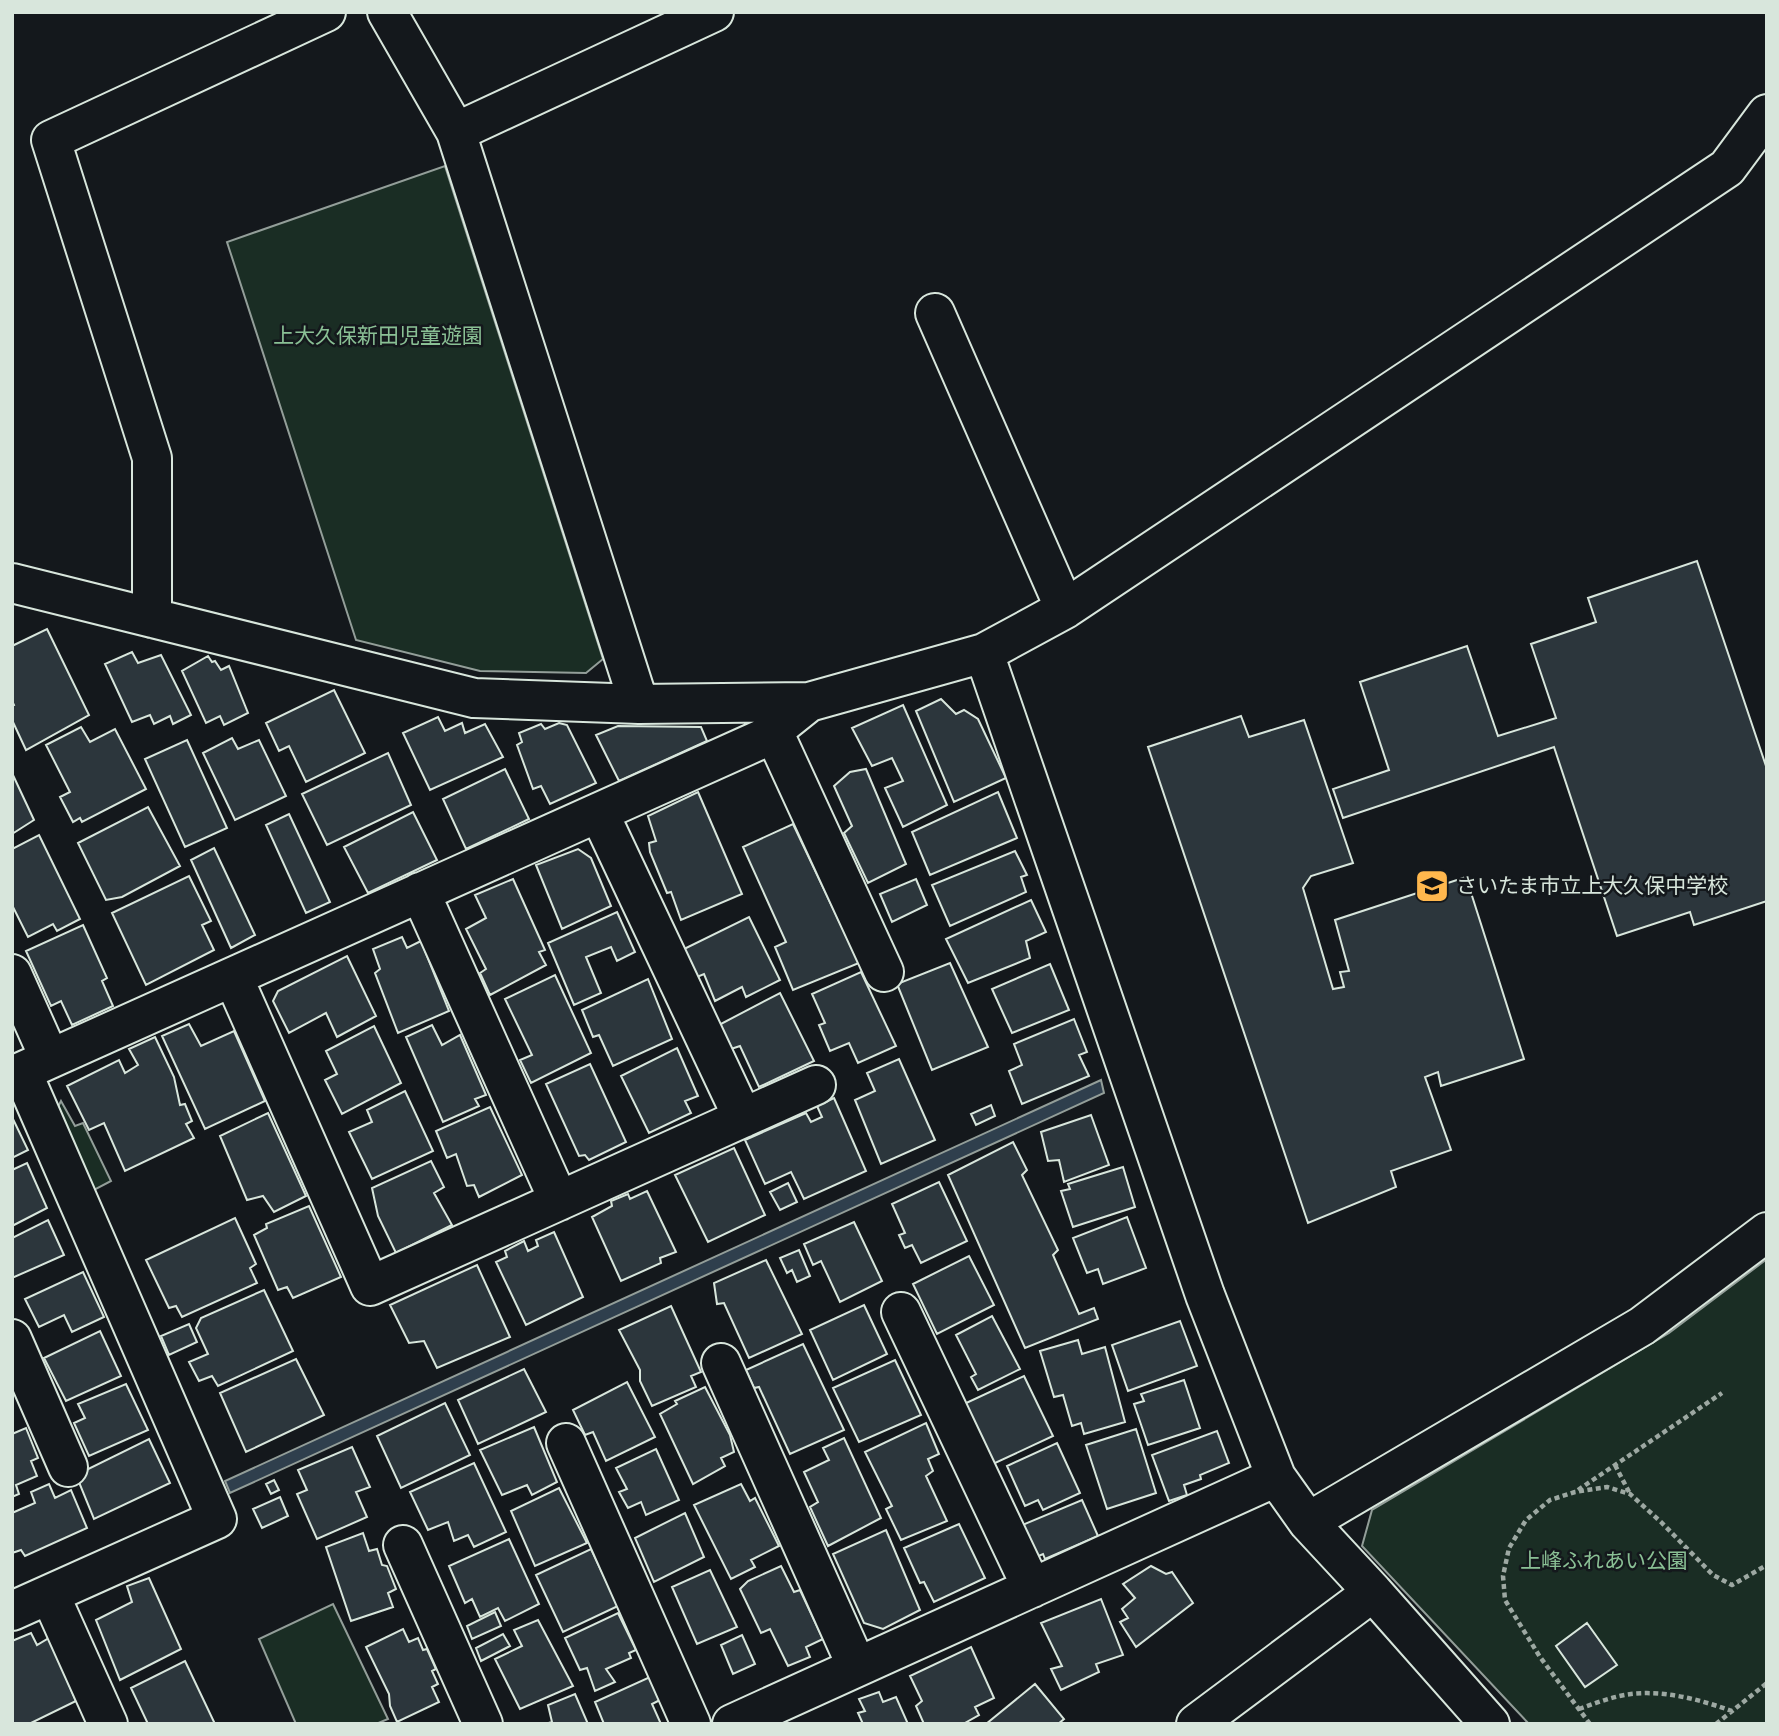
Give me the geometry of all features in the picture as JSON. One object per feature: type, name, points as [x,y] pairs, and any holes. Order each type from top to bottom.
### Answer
[{"type":"street","points":[[152,618],[152,458],[51,140],[326,12]]},
{"type":"street","points":[[387,12],[456,132],[639,705]]},
{"type":"street","points":[[456,132],[714,12]]},
{"type":"street","points":[[12,583],[474,698],[639,705],[809,702],[984,653],[1065,609],[1727,168],[1767,114]]},
{"type":"street","points":[[935,313],[1065,609]]},
{"type":"street","points":[[984,653],[1205,1295],[1276,1477],[1308,1522],[1490,1724]]},
{"type":"street","points":[[28,1069],[764,738],[809,702]]},
{"type":"street","points":[[773,730],[884,972]]},
{"type":"street","points":[[599,813],[743,1118]]},
{"type":"street","points":[[420,892],[559,1201]]},
{"type":"street","points":[[12,974],[28,1069],[217,1519],[12,1611]]},
{"type":"street","points":[[233,977],[370,1286],[816,1085]]},
{"type":"street","points":[[1308,1522],[1642,1326],[1767,1232]]},
{"type":"street","points":[[901,1312],[1032,1588]]},
{"type":"street","points":[[12,1339],[68,1467]]},
{"type":"street","points":[[720,1363],[857,1667]]},
{"type":"street","points":[[566,1443],[691,1724]]},
{"type":"street","points":[[732,1724],[1276,1477]]},
{"type":"street","points":[[403,1545],[483,1724]]},
{"type":"street","points":[[1196,1724],[1373,1592]]},
{"type":"street","points":[[50,1595],[108,1724]]},
{"type":"path","points":[[1575,1492],[1722,1393]]},
{"type":"path","points":[[1615,1465],[1630,1494],[1713,1575],[1732,1585],[1767,1565]]},
{"type":"path","points":[[1590,1724],[1540,1657],[1505,1600],[1503,1576],[1509,1548],[1526,1520],[1550,1500],[1575,1492],[1607,1487],[1630,1494]]},
{"type":"path","points":[[1716,1724],[1767,1683]]},
{"type":"path","points":[[1579,1709],[1632,1694],[1665,1694],[1703,1701],[1732,1711]]},
{"type":"green space","name":"上大久保新田児童遊園","points":[[445,166],[603,659],[586,673],[480,671],[356,640],[227,242]]},
{"type":"green space","points":[[61,1101],[75,1126],[83,1123],[111,1181],[94,1190],[55,1113]]},
{"type":"green space","name":"上峰ふれあい公園","points":[[1767,1259],[1767,1724],[1529,1724],[1362,1546],[1372,1510],[1669,1333]]},
{"type":"green space","points":[[333,1604],[388,1719],[376,1724],[296,1724],[259,1639]]},
{"type":"water","points":[[1101,1080],[1104,1093],[230,1493],[225,1481]]},
{"type":"building","points":[[1697,561],[1767,769],[1767,901],[1694,925],[1690,912],[1617,936],[1554,747],[1343,818],[1333,789],[1389,770],[1360,682],[1467,646],[1498,736],[1556,718],[1531,644],[1596,622],[1588,598]]},
{"type":"building","points":[[47,629],[89,715],[26,750],[12,720],[12,646]]},
{"type":"building","points":[[132,652],[138,663],[161,655],[191,715],[173,724],[170,716],[154,724],[150,715],[132,722],[105,664]]},
{"type":"building","points":[[208,656],[221,670],[229,666],[248,713],[224,725],[220,716],[206,723],[182,671]]},
{"type":"building","points":[[334,690],[365,753],[306,782],[289,746],[279,751],[266,723]]},
{"type":"building","points":[[941,699],[956,714],[964,710],[978,719],[1006,778],[954,802],[916,711]]},
{"type":"building","points":[[903,705],[947,805],[903,827],[885,788],[903,781],[892,758],[872,766],[852,728]]},
{"type":"building","points":[[1241,716],[1249,737],[1304,720],[1353,863],[1311,876],[1303,888],[1333,989],[1344,987],[1340,972],[1349,971],[1335,920],[1466,877],[1524,1059],[1441,1086],[1438,1072],[1425,1077],[1451,1150],[1391,1171],[1396,1187],[1308,1223],[1148,747]]},
{"type":"building","points":[[438,717],[445,731],[462,723],[465,733],[485,724],[503,757],[430,790],[403,733]]},
{"type":"building","points":[[559,723],[567,725],[596,783],[550,804],[541,786],[533,789],[517,745],[522,742],[519,733],[541,724],[545,729]]},
{"type":"building","points":[[618,726],[701,727],[707,741],[619,781],[596,735]]},
{"type":"building","points":[[81,727],[90,742],[115,729],[146,789],[82,822],[80,818],[73,822],[60,797],[70,792],[46,745]]},
{"type":"building","points":[[232,738],[238,749],[259,740],[286,796],[235,820],[203,753]]},
{"type":"building","points":[[187,740],[227,828],[185,847],[145,759]]},
{"type":"building","points":[[388,753],[411,805],[327,845],[302,794]]},
{"type":"building","points":[[505,769],[529,819],[466,849],[443,799]]},
{"type":"building","points":[[866,769],[906,864],[868,883],[844,833],[852,826],[834,786],[850,772]]},
{"type":"building","points":[[12,773],[34,820],[12,834]]},
{"type":"building","points":[[698,792],[742,894],[681,920],[671,892],[667,893],[650,852],[649,843],[656,841],[648,816]]},
{"type":"building","points":[[998,792],[1017,838],[930,875],[912,832]]},
{"type":"building","points":[[148,807],[180,866],[122,897],[106,900],[78,843]]},
{"type":"building","points":[[413,812],[437,860],[368,893],[344,847]]},
{"type":"building","points":[[289,814],[330,902],[306,913],[266,825]]},
{"type":"building","points":[[793,824],[859,963],[793,990],[775,947],[786,942],[743,847]]},
{"type":"building","points":[[39,835],[80,919],[57,931],[53,924],[28,937],[12,905],[12,849]]},
{"type":"building","points":[[214,848],[255,935],[231,948],[191,860]]},
{"type":"building","points":[[578,849],[591,858],[611,906],[562,929],[536,865]]},
{"type":"building","points":[[1015,851],[1027,875],[1021,877],[1026,892],[950,926],[932,885]]},
{"type":"building","points":[[189,876],[211,921],[202,925],[214,950],[146,985],[112,913]]},
{"type":"building","points":[[513,879],[545,950],[539,952],[546,965],[490,995],[480,973],[486,969],[466,929],[486,918],[475,895]]},
{"type":"building","points":[[916,879],[927,905],[892,922],[880,894]]},
{"type":"building","points":[[1031,900],[1046,932],[1026,941],[1030,958],[968,983],[946,939]]},
{"type":"building","points":[[617,912],[635,952],[617,961],[611,947],[586,957],[601,993],[574,1005],[548,943]]},
{"type":"building","points":[[749,917],[780,980],[746,997],[742,987],[715,1001],[704,974],[697,977],[684,949]]},
{"type":"building","points":[[83,925],[107,978],[102,981],[113,1006],[72,1025],[61,1001],[51,1006],[26,951]]},
{"type":"building","points":[[402,937],[407,948],[421,941],[449,1011],[398,1033],[375,973],[380,969],[373,949]]},
{"type":"building","points":[[347,956],[376,1016],[337,1037],[326,1013],[289,1033],[273,1001],[278,991]]},
{"type":"building","points":[[950,963],[988,1047],[932,1070],[897,984]]},
{"type":"building","points":[[1050,964],[1069,1010],[1012,1033],[992,989]]},
{"type":"building","points":[[861,972],[896,1046],[858,1063],[849,1043],[830,1051],[819,1025],[825,1023],[812,994]]},
{"type":"building","points":[[555,975],[591,1053],[531,1083],[520,1060],[532,1055],[505,999]]},
{"type":"building","points":[[648,979],[672,1039],[613,1066],[599,1035],[593,1037],[582,1010]]},
{"type":"building","points":[[780,993],[814,1061],[759,1087],[740,1046],[728,1050],[717,1026]]},
{"type":"building","points":[[1074,1019],[1087,1052],[1079,1055],[1089,1076],[1022,1104],[1009,1071],[1022,1065],[1014,1044]]},
{"type":"building","points":[[189,1024],[201,1046],[234,1031],[265,1101],[205,1129],[162,1036]]},
{"type":"building","points":[[432,1025],[442,1045],[460,1035],[486,1095],[475,1099],[479,1106],[443,1122],[406,1037]]},
{"type":"building","points":[[374,1026],[401,1083],[342,1114],[325,1080],[337,1074],[326,1051]]},
{"type":"building","points":[[155,1037],[174,1077],[180,1105],[185,1104],[192,1121],[186,1124],[194,1138],[125,1171],[104,1123],[89,1130],[67,1086],[119,1060],[125,1073],[138,1065],[129,1049]]},
{"type":"building","points":[[677,1048],[698,1096],[685,1101],[691,1113],[649,1133],[621,1076]]},
{"type":"building","points":[[899,1059],[935,1140],[881,1164],[855,1100],[875,1091],[867,1073]]},
{"type":"building","points":[[590,1064],[626,1142],[589,1160],[585,1155],[579,1156],[546,1084]]},
{"type":"building","points":[[405,1091],[433,1151],[372,1179],[349,1132],[372,1122],[367,1110]]},
{"type":"building","points":[[834,1098],[866,1171],[804,1199],[791,1172],[765,1184],[745,1140],[806,1113],[811,1122],[822,1117],[817,1106]]},
{"type":"building","points":[[991,1105],[995,1116],[976,1125],[971,1114]]},
{"type":"building","points":[[490,1107],[522,1175],[479,1197],[474,1185],[467,1186],[456,1154],[447,1158],[436,1131]]},
{"type":"building","points":[[268,1113],[306,1196],[274,1212],[263,1196],[247,1200],[220,1136]]},
{"type":"building","points":[[1091,1115],[1109,1165],[1064,1182],[1059,1160],[1048,1161],[1041,1132]]},
{"type":"building","points":[[12,1117],[28,1150],[12,1158]]},
{"type":"building","points":[[1013,1142],[1027,1170],[1022,1175],[1058,1250],[1053,1255],[1079,1314],[1094,1308],[1098,1319],[1025,1348],[948,1175]]},
{"type":"building","points":[[734,1148],[765,1215],[708,1242],[675,1175]]},
{"type":"building","points":[[431,1161],[444,1187],[434,1193],[452,1225],[396,1253],[378,1216],[372,1188]]},
{"type":"building","points":[[27,1163],[47,1208],[12,1226],[12,1170]]},
{"type":"building","points":[[1123,1167],[1135,1207],[1073,1227],[1061,1191],[1070,1189],[1068,1184]]},
{"type":"building","points":[[939,1182],[967,1241],[921,1263],[912,1245],[905,1248],[899,1235],[905,1233],[892,1204]]},
{"type":"building","points":[[788,1183],[797,1202],[780,1210],[770,1192]]},
{"type":"building","points":[[647,1191],[676,1252],[660,1258],[661,1263],[621,1281],[592,1217],[612,1206],[611,1201],[628,1194],[630,1199]]},
{"type":"building","points":[[309,1206],[341,1277],[293,1298],[287,1287],[278,1290],[254,1235],[267,1228],[266,1224]]},
{"type":"building","points":[[1127,1217],[1146,1268],[1103,1284],[1098,1269],[1087,1273],[1073,1238]]},
{"type":"building","points":[[235,1218],[256,1264],[250,1268],[257,1283],[182,1317],[176,1306],[169,1308],[146,1260]]},
{"type":"building","points":[[48,1220],[64,1255],[12,1278],[12,1238]]},
{"type":"building","points":[[854,1222],[882,1281],[840,1302],[821,1261],[813,1265],[804,1244]]},
{"type":"building","points":[[554,1232],[583,1297],[526,1325],[496,1262],[507,1257],[505,1251],[524,1241],[528,1251],[538,1246],[536,1240]]},
{"type":"building","points":[[799,1250],[810,1276],[797,1282],[792,1270],[787,1273],[780,1258]]},
{"type":"building","points":[[969,1256],[994,1305],[937,1334],[913,1284]]},
{"type":"building","points":[[766,1260],[802,1334],[749,1358],[724,1303],[717,1304],[714,1283]]},
{"type":"building","points":[[477,1265],[510,1337],[437,1368],[424,1341],[409,1343],[390,1305]]},
{"type":"building","points":[[83,1272],[104,1317],[72,1332],[64,1315],[39,1327],[25,1299]]},
{"type":"building","points":[[264,1290],[293,1351],[218,1386],[212,1376],[199,1381],[189,1362],[208,1354],[196,1328],[201,1318]]},
{"type":"building","points":[[864,1305],[887,1354],[833,1380],[810,1330]]},
{"type":"building","points":[[671,1306],[701,1372],[691,1376],[696,1387],[652,1406],[640,1381],[640,1370],[619,1330]]},
{"type":"building","points":[[992,1316],[1020,1369],[978,1390],[971,1377],[976,1374],[956,1335]]},
{"type":"building","points":[[1180,1321],[1197,1366],[1128,1391],[1112,1345]]},
{"type":"building","points":[[189,1324],[197,1342],[169,1355],[161,1336]]},
{"type":"building","points":[[100,1331],[121,1376],[66,1401],[44,1358]]},
{"type":"building","points":[[1078,1340],[1082,1354],[1105,1347],[1125,1422],[1084,1434],[1081,1423],[1072,1426],[1063,1395],[1054,1397],[1040,1351]]},
{"type":"building","points":[[803,1344],[844,1430],[790,1454],[759,1387],[754,1388],[746,1370]]},
{"type":"building","points":[[296,1359],[324,1415],[246,1452],[220,1393]]},
{"type":"building","points":[[895,1360],[921,1415],[859,1442],[833,1388]]},
{"type":"building","points":[[524,1369],[546,1412],[478,1444],[458,1400]]},
{"type":"building","points":[[1024,1376],[1053,1436],[993,1464],[964,1404]]},
{"type":"building","points":[[1184,1380],[1200,1428],[1148,1445],[1134,1404],[1144,1401],[1141,1394]]},
{"type":"building","points":[[627,1382],[655,1437],[606,1461],[593,1432],[585,1435],[573,1410]]},
{"type":"building","points":[[126,1384],[148,1430],[89,1456],[74,1423],[85,1418],[78,1404]]},
{"type":"building","points":[[705,1387],[730,1435],[734,1452],[721,1458],[725,1466],[693,1484],[660,1414],[677,1404],[675,1401]]},
{"type":"building","points":[[445,1403],[470,1455],[401,1488],[377,1436]]},
{"type":"building","points":[[926,1423],[939,1454],[928,1459],[933,1471],[926,1476],[947,1521],[901,1540],[886,1509],[892,1506],[865,1452]]},
{"type":"building","points":[[534,1427],[557,1482],[532,1495],[527,1485],[502,1495],[480,1450]]},
{"type":"building","points":[[26,1428],[38,1458],[31,1461],[37,1476],[16,1485],[19,1494],[12,1497],[12,1434]]},
{"type":"building","points":[[1136,1429],[1156,1493],[1107,1509],[1086,1445]]},
{"type":"building","points":[[1217,1431],[1229,1463],[1184,1485],[1187,1495],[1169,1501],[1152,1455]]},
{"type":"building","points":[[844,1438],[881,1518],[828,1546],[810,1507],[818,1502],[804,1472],[829,1460],[823,1448]]},
{"type":"building","points":[[149,1439],[170,1483],[94,1519],[76,1475]]},
{"type":"building","points":[[1057,1443],[1080,1493],[1043,1510],[1038,1500],[1025,1506],[1007,1466]]},
{"type":"building","points":[[352,1447],[370,1487],[356,1492],[367,1517],[317,1539],[297,1494],[307,1490],[298,1470]]},
{"type":"building","points":[[656,1449],[679,1500],[646,1515],[641,1502],[628,1508],[619,1492],[627,1489],[616,1468]]},
{"type":"building","points":[[474,1463],[506,1532],[474,1547],[468,1535],[454,1541],[448,1522],[428,1530],[410,1492]]},
{"type":"building","points":[[274,1480],[279,1490],[271,1494],[266,1484]]},
{"type":"building","points":[[49,1484],[55,1498],[71,1490],[87,1528],[25,1556],[21,1550],[12,1553],[12,1513],[35,1503],[31,1492]]},
{"type":"building","points":[[741,1484],[750,1501],[755,1498],[779,1546],[751,1560],[755,1567],[731,1579],[694,1505]]},
{"type":"building","points":[[559,1488],[587,1543],[535,1566],[511,1511]]},
{"type":"building","points":[[280,1497],[288,1516],[262,1528],[253,1509]]},
{"type":"building","points":[[1082,1500],[1098,1536],[1045,1559],[1043,1554],[1034,1558],[1020,1526]]},
{"type":"building","points":[[685,1513],[704,1557],[654,1582],[635,1538]]},
{"type":"building","points":[[959,1524],[985,1578],[934,1602],[924,1582],[920,1583],[904,1548]]},
{"type":"building","points":[[886,1530],[920,1610],[883,1629],[864,1623],[833,1554]]},
{"type":"building","points":[[363,1533],[369,1551],[377,1549],[382,1565],[387,1566],[396,1589],[388,1593],[393,1607],[351,1621],[326,1547]]},
{"type":"building","points":[[509,1539],[539,1604],[505,1621],[498,1608],[480,1617],[472,1599],[465,1603],[449,1566]]},
{"type":"building","points":[[591,1549],[618,1606],[563,1632],[536,1575]]},
{"type":"building","points":[[781,1566],[794,1592],[800,1590],[823,1639],[806,1647],[810,1657],[788,1666],[770,1629],[761,1633],[740,1589],[748,1581]]},
{"type":"building","points":[[1151,1566],[1166,1574],[1172,1572],[1193,1603],[1136,1647],[1120,1622],[1128,1618],[1122,1609],[1135,1598],[1123,1584]]},
{"type":"building","points":[[710,1570],[737,1627],[697,1644],[672,1587]]},
{"type":"building","points":[[149,1578],[181,1649],[120,1680],[96,1620],[132,1602],[127,1586]]},
{"type":"building","points":[[1101,1599],[1123,1655],[1096,1664],[1099,1672],[1061,1690],[1051,1669],[1062,1666],[1041,1623]]},
{"type":"building","points":[[495,1612],[501,1626],[472,1639],[467,1626]]},
{"type":"building","points":[[618,1613],[636,1650],[629,1653],[631,1658],[606,1669],[615,1682],[595,1691],[587,1668],[580,1670],[565,1638]]},
{"type":"building","points":[[538,1620],[573,1686],[520,1709],[495,1659],[522,1646],[514,1630]]},
{"type":"building","points":[[1587,1623],[1617,1665],[1585,1687],[1556,1646]]},
{"type":"building","points":[[403,1629],[409,1642],[418,1638],[423,1650],[427,1649],[436,1669],[432,1671],[438,1684],[432,1687],[439,1702],[397,1722],[390,1706],[389,1694],[366,1647]]},
{"type":"building","points":[[31,1633],[37,1645],[49,1638],[76,1701],[29,1724],[12,1724],[12,1641]]},
{"type":"building","points":[[503,1634],[510,1646],[481,1661],[476,1648]]},
{"type":"building","points":[[742,1635],[755,1664],[733,1674],[721,1645]]},
{"type":"building","points":[[971,1647],[994,1698],[975,1707],[979,1715],[963,1724],[924,1724],[916,1706],[922,1701],[910,1676]]},
{"type":"building","points":[[185,1661],[215,1724],[148,1724],[131,1688]]},
{"type":"building","points":[[650,1677],[662,1699],[652,1704],[661,1724],[604,1724],[595,1702]]},
{"type":"building","points":[[1035,1684],[1064,1719],[1058,1724],[986,1724]]},
{"type":"building","points":[[879,1692],[883,1702],[896,1697],[908,1724],[863,1724],[858,1713],[865,1711],[859,1699]]},
{"type":"building","points":[[575,1694],[588,1724],[545,1724],[552,1722],[548,1705]]},
{"type":"place","name":"さいたま市立上大久保中学校","points":[[1432,886]]}]
